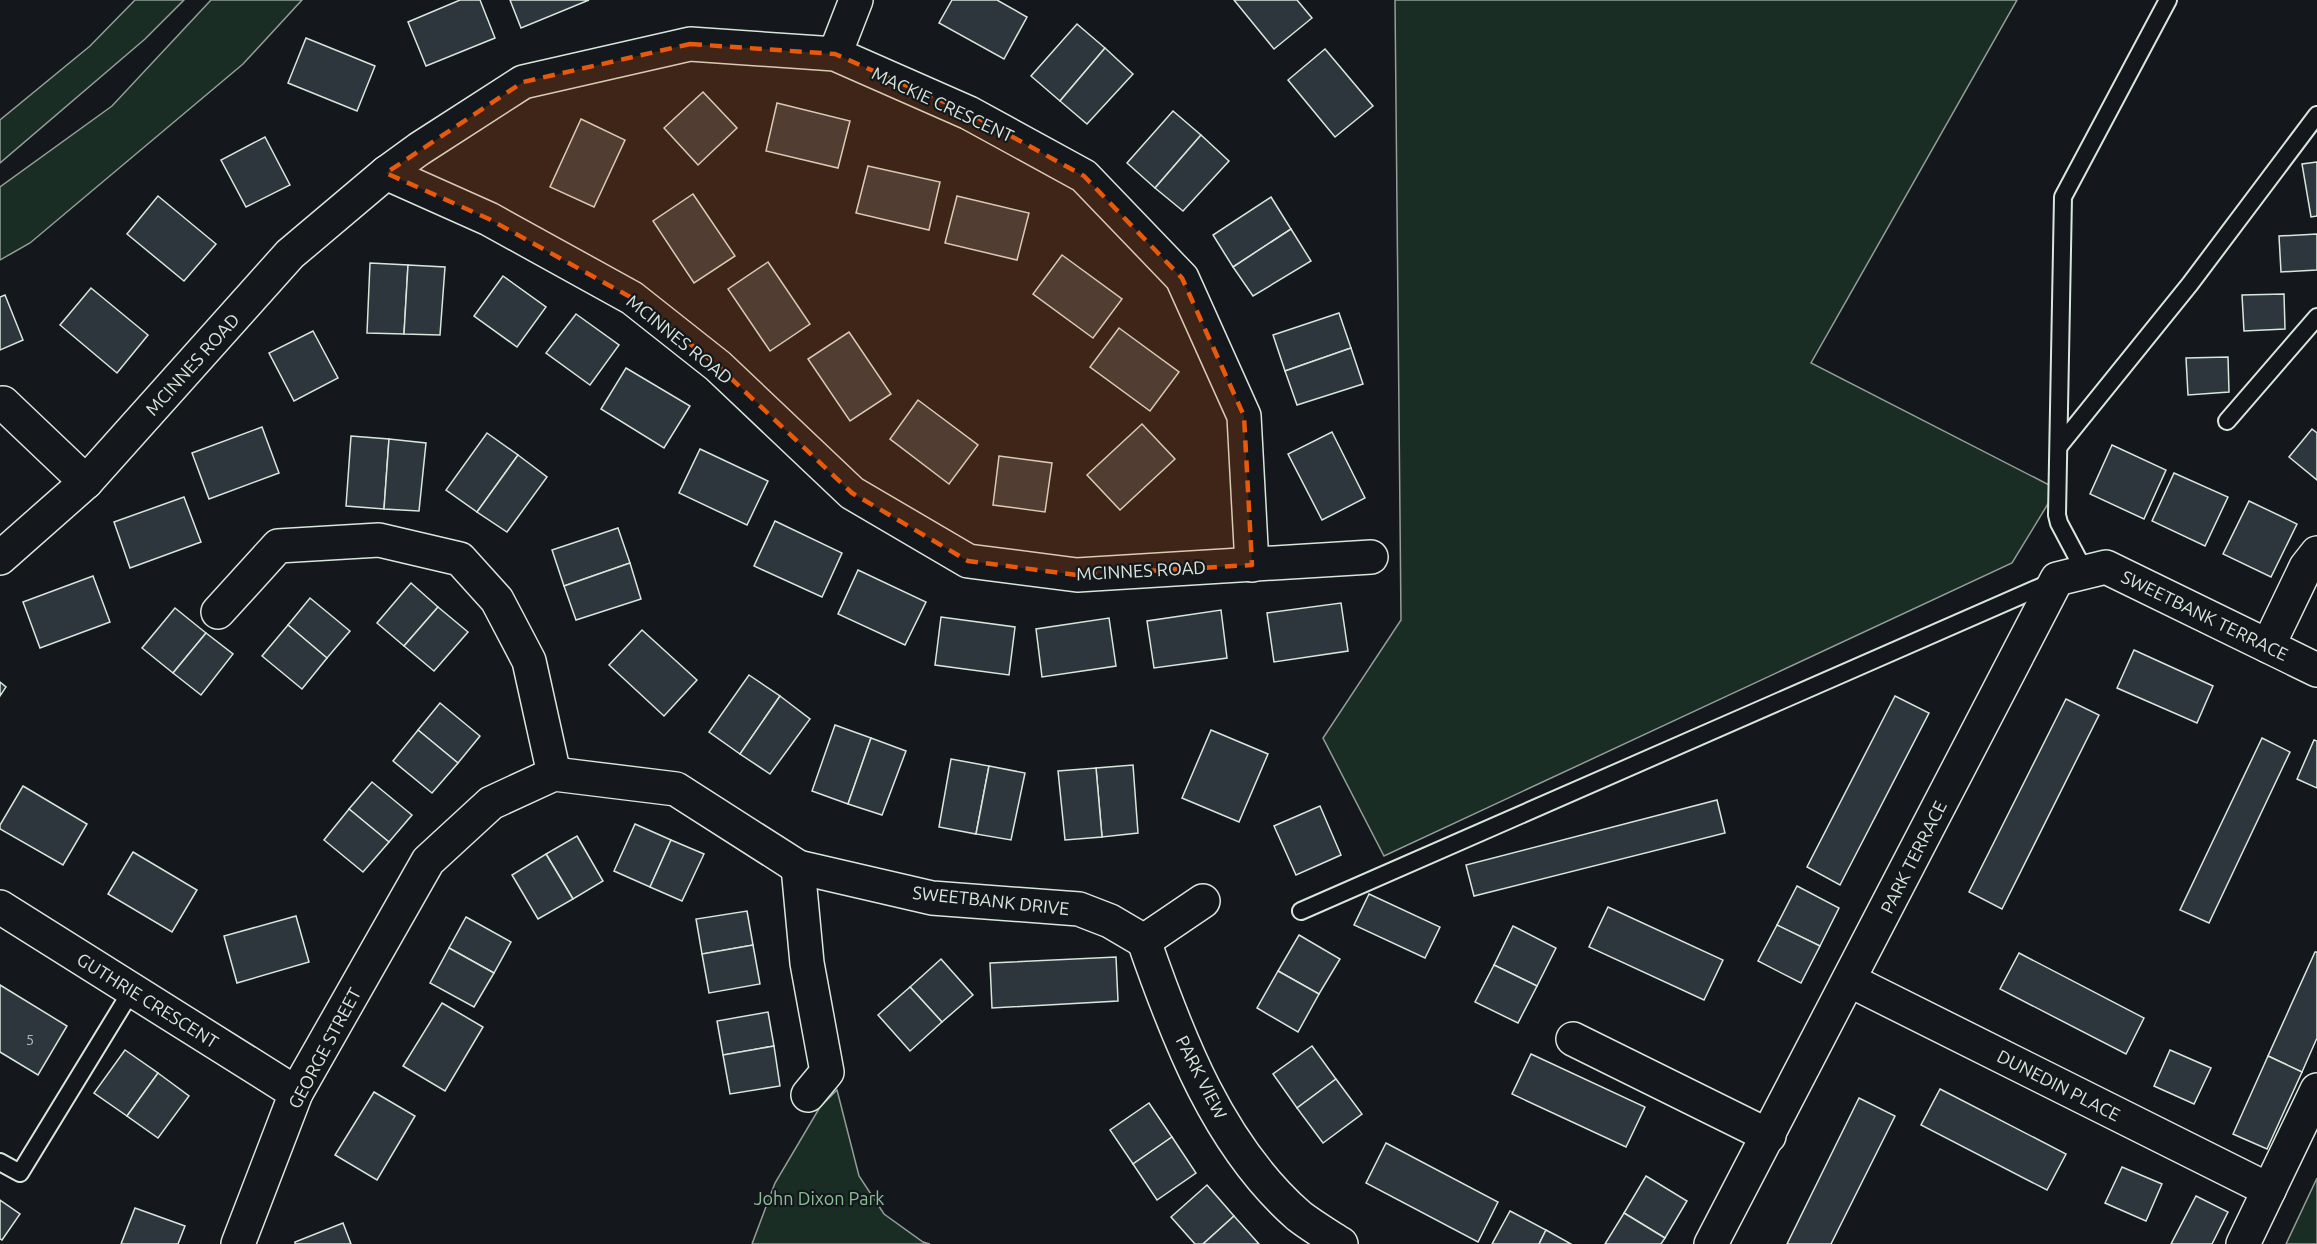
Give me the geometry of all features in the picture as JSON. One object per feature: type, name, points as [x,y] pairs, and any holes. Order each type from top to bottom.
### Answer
[{"type":"street","points":[[835,54],[856,0]]},
{"type":"street","name":"MACKIE CRESCENT","points":[[386,173],[523,82],[690,44],[835,54],[969,113],[1084,177],[1182,278],[1244,416],[1252,565]]},
{"type":"street","name":"MCINNES ROAD","points":[[0,558],[86,482],[290,254],[386,173],[489,219],[632,298],[718,366],[852,493],[968,561],[1077,575],[1371,557]]},
{"type":"street","points":[[3,403],[86,482]]},
{"type":"street","points":[[218,612],[278,546],[379,540],[460,559],[497,600],[529,661],[554,774]]},
{"type":"street","points":[[2268,646],[2306,567],[2317,553]]},
{"type":"street","name":"SWEETBANK TERRACE","points":[[2071,576],[2106,567],[2317,670]]},
{"type":"street","name":"PARK TERRACE","points":[[1711,1244],[1849,980],[2071,576]]},
{"type":"street","name":"GEORGE STREET","points":[[238,1244],[296,1093],[428,861],[491,803],[554,774]]},
{"type":"street","name":"SWEETBANK DRIVE","points":[[554,774],[676,789],[798,867],[932,897],[1079,909],[1110,921],[1144,941]]},
{"type":"street","points":[[798,867],[807,963],[827,1072],[808,1095]]},
{"type":"street","points":[[1144,941],[1203,901]]},
{"type":"street","name":"GUTHRIE CRESCENT","points":[[0,907],[296,1093]]},
{"type":"street","name":"PARK VIEW","points":[[1144,941],[1166,1002],[1212,1103],[1252,1166],[1300,1216],[1341,1244]]},
{"type":"street","name":"DUNEDIN PLACE","points":[[1849,980],[2269,1191]]},
{"type":"street","points":[[1573,1039],[1769,1136]]},
{"type":"street","points":[[2243,1244],[2317,1090]]},
{"type":"lane","points":[[1301,911],[2071,576],[2057,514],[2063,197],[2168,0]]},
{"type":"lane","points":[[2060,445],[2190,284],[2317,114]]},
{"type":"lane","points":[[2227,421],[2317,317]]},
{"type":"lane","points":[[0,1162],[20,1173],[132,990]]},
{"type":"highlighted area","points":[[690,44],[835,54],[969,113],[1084,176],[1182,278],[1244,416],[1252,565],[1077,575],[968,561],[852,493],[718,366],[632,298],[489,219],[386,173],[523,82]]},
{"type":"green space","points":[[135,0],[184,0],[145,39],[0,163],[0,120],[90,46]]},
{"type":"green space","points":[[211,0],[302,0],[243,64],[30,243],[0,260],[0,187],[112,106]]},
{"type":"green space","points":[[1395,0],[2017,0],[1811,363],[2057,489],[2012,563],[1384,856],[1323,738],[1401,620]]},
{"type":"green space","name":"John Dixon Park","points":[[837,1090],[859,1176],[884,1214],[923,1242],[930,1244],[752,1244],[775,1183],[820,1107]]},
{"type":"green space","points":[[2317,1178],[2317,1244],[2286,1244]]},
{"type":"building","points":[[460,0],[480,0],[495,38],[426,66],[408,22]]},
{"type":"building","points":[[510,0],[589,0],[521,28]]},
{"type":"building","points":[[952,0],[997,0],[1027,17],[1004,59],[939,23]]},
{"type":"building","points":[[1234,0],[1297,0],[1312,18],[1274,49]]},
{"type":"building","points":[[1077,24],[1105,48],[1060,101],[1031,76]]},
{"type":"building","points":[[306,38],[375,66],[357,111],[288,83]]},
{"type":"building","points":[[1105,48],[1133,74],[1087,124],[1060,101]]},
{"type":"building","points":[[1325,49],[1373,106],[1335,137],[1288,80]]},
{"type":"building","points":[[703,92],[737,128],[698,165],[664,128]]},
{"type":"building","points":[[777,103],[850,121],[838,168],[766,151]]},
{"type":"building","points":[[1173,111],[1201,135],[1155,188],[1127,163]]},
{"type":"building","points":[[581,119],[625,140],[594,207],[550,187]]},
{"type":"building","points":[[1201,135],[1229,161],[1183,211],[1155,188]]},
{"type":"building","points":[[265,137],[290,185],[246,207],[221,160]]},
{"type":"building","points":[[2317,162],[2317,216],[2311,217],[2302,164]]},
{"type":"building","points":[[868,166],[940,182],[929,230],[856,213]]},
{"type":"building","points":[[693,194],[735,256],[694,283],[653,221]]},
{"type":"building","points":[[158,196],[216,244],[184,281],[127,234]]},
{"type":"building","points":[[957,196],[1029,213],[1017,260],[945,243]]},
{"type":"building","points":[[1271,197],[1291,229],[1233,267],[1213,235]]},
{"type":"building","points":[[1291,229],[1311,261],[1253,296],[1233,267]]},
{"type":"building","points":[[2317,234],[2317,270],[2281,272],[2279,236]]},
{"type":"building","points":[[1062,255],[1122,299],[1093,338],[1033,294]]},
{"type":"building","points":[[768,262],[810,324],[770,351],[728,289]]},
{"type":"building","points":[[370,263],[408,265],[404,334],[367,333]]},
{"type":"building","points":[[408,265],[445,267],[440,335],[404,334]]},
{"type":"building","points":[[503,276],[546,307],[517,347],[474,316]]},
{"type":"building","points":[[91,288],[148,335],[117,373],[60,325]]},
{"type":"building","points":[[2284,294],[2285,329],[2244,331],[2242,295]]},
{"type":"building","points":[[5,295],[23,340],[0,350],[0,297]]},
{"type":"building","points":[[1339,313],[1351,348],[1285,371],[1273,335]]},
{"type":"building","points":[[576,314],[619,345],[590,385],[546,353]]},
{"type":"building","points":[[1119,328],[1179,372],[1150,411],[1090,367]]},
{"type":"building","points":[[313,331],[338,378],[294,401],[269,353]]},
{"type":"building","points":[[849,332],[891,394],[850,421],[808,359]]},
{"type":"building","points":[[1351,348],[1363,384],[1297,405],[1285,371]]},
{"type":"building","points":[[2228,357],[2229,392],[2188,395],[2186,358]]},
{"type":"building","points":[[626,368],[690,406],[664,448],[601,409]]},
{"type":"building","points":[[918,400],[978,445],[949,484],[890,439]]},
{"type":"building","points":[[1142,424],[1175,459],[1120,510],[1087,475]]},
{"type":"building","points":[[262,427],[279,473],[209,499],[192,453]]},
{"type":"building","points":[[2312,429],[2317,433],[2317,480],[2289,457]]},
{"type":"building","points":[[1332,432],[1365,498],[1322,520],[1288,454]]},
{"type":"building","points":[[487,433],[518,455],[477,512],[446,490]]},
{"type":"building","points":[[351,436],[389,439],[384,509],[346,506]]},
{"type":"building","points":[[389,439],[426,443],[419,511],[384,509]]},
{"type":"building","points":[[2112,445],[2166,470],[2144,519],[2090,494]]},
{"type":"building","points":[[700,449],[768,481],[747,525],[679,493]]},
{"type":"building","points":[[518,455],[547,477],[507,532],[477,512]]},
{"type":"building","points":[[999,456],[1052,463],[1045,512],[993,505]]},
{"type":"building","points":[[2174,473],[2228,497],[2205,546],[2152,521]]},
{"type":"building","points":[[184,497],[201,542],[130,568],[114,522]]},
{"type":"building","points":[[2249,501],[2297,524],[2271,577],[2223,554]]},
{"type":"building","points":[[775,521],[842,553],[822,597],[754,566]]},
{"type":"building","points":[[618,528],[630,563],[564,586],[552,550]]},
{"type":"building","points":[[630,563],[641,599],[576,620],[564,586]]},
{"type":"building","points":[[858,570],[926,602],[905,645],[838,614]]},
{"type":"building","points":[[93,576],[110,622],[40,648],[23,602]]},
{"type":"building","points":[[411,583],[438,607],[404,646],[377,623]]},
{"type":"building","points":[[310,598],[350,631],[327,658],[288,625]]},
{"type":"building","points":[[1341,603],[1348,651],[1274,662],[1267,613]]},
{"type":"building","points":[[438,607],[468,632],[434,671],[404,646]]},
{"type":"building","points":[[175,608],[206,633],[173,673],[142,648]]},
{"type":"building","points":[[1221,610],[1227,658],[1154,668],[1147,621]]},
{"type":"building","points":[[941,617],[1015,627],[1009,675],[935,665]]},
{"type":"building","points":[[1109,618],[1116,666],[1042,677],[1036,629]]},
{"type":"building","points":[[288,625],[327,658],[302,689],[262,656]]},
{"type":"building","points":[[642,630],[697,680],[664,716],[609,665]]},
{"type":"building","points":[[206,633],[233,654],[201,695],[173,673]]},
{"type":"building","points":[[2134,650],[2213,686],[2197,723],[2117,688]]},
{"type":"building","points":[[749,675],[780,696],[740,754],[709,732]]},
{"type":"building","points":[[0,682],[6,687],[0,696]]},
{"type":"building","points":[[780,696],[810,719],[770,774],[740,754]]},
{"type":"building","points":[[1895,696],[1929,713],[1840,885],[1807,867]]},
{"type":"building","points":[[2066,699],[2099,715],[2002,909],[1969,892]]},
{"type":"building","points":[[440,703],[480,736],[458,763],[418,730]]},
{"type":"building","points":[[835,725],[871,738],[848,804],[812,791]]},
{"type":"building","points":[[418,730],[458,763],[432,793],[393,761]]},
{"type":"building","points":[[1211,730],[1268,754],[1239,822],[1182,798]]},
{"type":"building","points":[[871,738],[906,751],[882,815],[848,804]]},
{"type":"building","points":[[2262,738],[2290,752],[2209,923],[2180,910]]},
{"type":"building","points":[[2314,740],[2317,741],[2317,788],[2297,779]]},
{"type":"building","points":[[951,759],[989,766],[976,834],[939,827]]},
{"type":"building","points":[[1133,765],[1138,833],[1102,837],[1096,768]]},
{"type":"building","points":[[989,766],[1025,773],[1011,840],[976,834]]},
{"type":"building","points":[[1096,768],[1102,837],[1065,840],[1058,771]]},
{"type":"building","points":[[372,782],[412,815],[389,842],[349,809]]},
{"type":"building","points":[[23,786],[87,824],[63,865],[0,829],[0,825]]},
{"type":"building","points":[[1717,800],[1725,833],[1474,896],[1466,865]]},
{"type":"building","points":[[1320,806],[1341,855],[1296,875],[1274,826]]},
{"type":"building","points":[[349,809],[389,842],[363,872],[324,840]]},
{"type":"building","points":[[635,824],[671,840],[650,887],[614,871]]},
{"type":"building","points":[[577,836],[603,881],[573,899],[546,854]]},
{"type":"building","points":[[671,840],[704,854],[682,901],[650,887]]},
{"type":"building","points":[[133,852],[197,890],[172,932],[108,894]]},
{"type":"building","points":[[546,854],[573,899],[538,919],[512,875]]},
{"type":"building","points":[[1797,886],[1839,908],[1820,946],[1777,925]]},
{"type":"building","points":[[1369,894],[1440,927],[1425,958],[1354,925]]},
{"type":"building","points":[[1608,907],[1723,960],[1704,1000],[1589,947]]},
{"type":"building","points":[[747,911],[753,945],[702,954],[696,919]]},
{"type":"building","points":[[296,916],[309,962],[237,983],[224,936]]},
{"type":"building","points":[[466,917],[511,942],[494,973],[449,948]]},
{"type":"building","points":[[1777,925],[1820,946],[1801,983],[1758,961]]},
{"type":"building","points":[[1513,926],[1556,948],[1537,986],[1494,965]]},
{"type":"building","points":[[1299,935],[1340,959],[1319,994],[1278,971]]},
{"type":"building","points":[[753,945],[760,984],[709,993],[702,954]]},
{"type":"building","points":[[449,948],[494,973],[474,1007],[430,983]]},
{"type":"building","points":[[2315,952],[2317,952],[2317,1038],[2302,1072],[2268,1056]]},
{"type":"building","points":[[2019,953],[2144,1018],[2126,1054],[2000,989]]},
{"type":"building","points":[[1116,957],[1118,1001],[992,1008],[990,963]]},
{"type":"building","points":[[941,959],[973,995],[942,1022],[910,987]]},
{"type":"building","points":[[1494,965],[1537,986],[1518,1023],[1475,1002]]},
{"type":"building","points":[[1278,971],[1319,994],[1298,1032],[1257,1008]]},
{"type":"building","points":[[0,985],[67,1026],[38,1075],[0,1052]]},
{"type":"building","points":[[910,987],[942,1022],[910,1051],[878,1015]]},
{"type":"building","points":[[442,1003],[483,1027],[445,1091],[403,1066]]},
{"type":"building","points":[[768,1012],[774,1046],[723,1055],[717,1021]]},
{"type":"building","points":[[774,1046],[780,1086],[730,1094],[723,1055]]},
{"type":"building","points":[[1312,1046],[1336,1079],[1297,1108],[1273,1074]]},
{"type":"building","points":[[125,1050],[158,1073],[127,1116],[94,1093]]},
{"type":"building","points":[[2170,1050],[2211,1068],[2194,1104],[2154,1086]]},
{"type":"building","points":[[1531,1054],[1645,1107],[1626,1147],[1512,1094]]},
{"type":"building","points":[[2268,1056],[2302,1072],[2267,1149],[2233,1134]]},
{"type":"building","points":[[158,1073],[189,1096],[158,1138],[127,1116]]},
{"type":"building","points":[[1336,1079],[1362,1114],[1323,1143],[1297,1108]]},
{"type":"building","points":[[1940,1089],[2066,1154],[2047,1190],[1921,1125]]},
{"type":"building","points":[[374,1092],[415,1116],[377,1180],[335,1155]]},
{"type":"building","points":[[1859,1098],[1895,1116],[1831,1244],[1787,1244]]},
{"type":"building","points":[[1149,1103],[1172,1137],[1133,1164],[1110,1130]]},
{"type":"building","points":[[1172,1137],[1196,1173],[1157,1200],[1133,1164]]},
{"type":"building","points":[[1386,1143],[1498,1202],[1478,1242],[1366,1183]]},
{"type":"building","points":[[2122,1167],[2162,1184],[2146,1221],[2105,1203]]},
{"type":"building","points":[[1646,1176],[1687,1201],[1665,1238],[1624,1213]]},
{"type":"building","points":[[1207,1185],[1234,1216],[1203,1244],[1195,1244],[1171,1217]]},
{"type":"building","points":[[2196,1196],[2228,1212],[2212,1244],[2171,1244]]},
{"type":"building","points":[[0,1200],[20,1214],[2,1240],[0,1239]]},
{"type":"building","points":[[135,1208],[185,1226],[178,1244],[121,1244]]},
{"type":"building","points":[[1510,1211],[1546,1230],[1539,1244],[1492,1244]]},
{"type":"building","points":[[1624,1213],[1665,1238],[1661,1244],[1605,1244]]},
{"type":"building","points":[[1234,1216],[1259,1244],[1203,1244]]},
{"type":"building","points":[[343,1223],[351,1244],[295,1244],[295,1242]]},
{"type":"building","points":[[1546,1230],[1571,1244],[1539,1244]]}]
